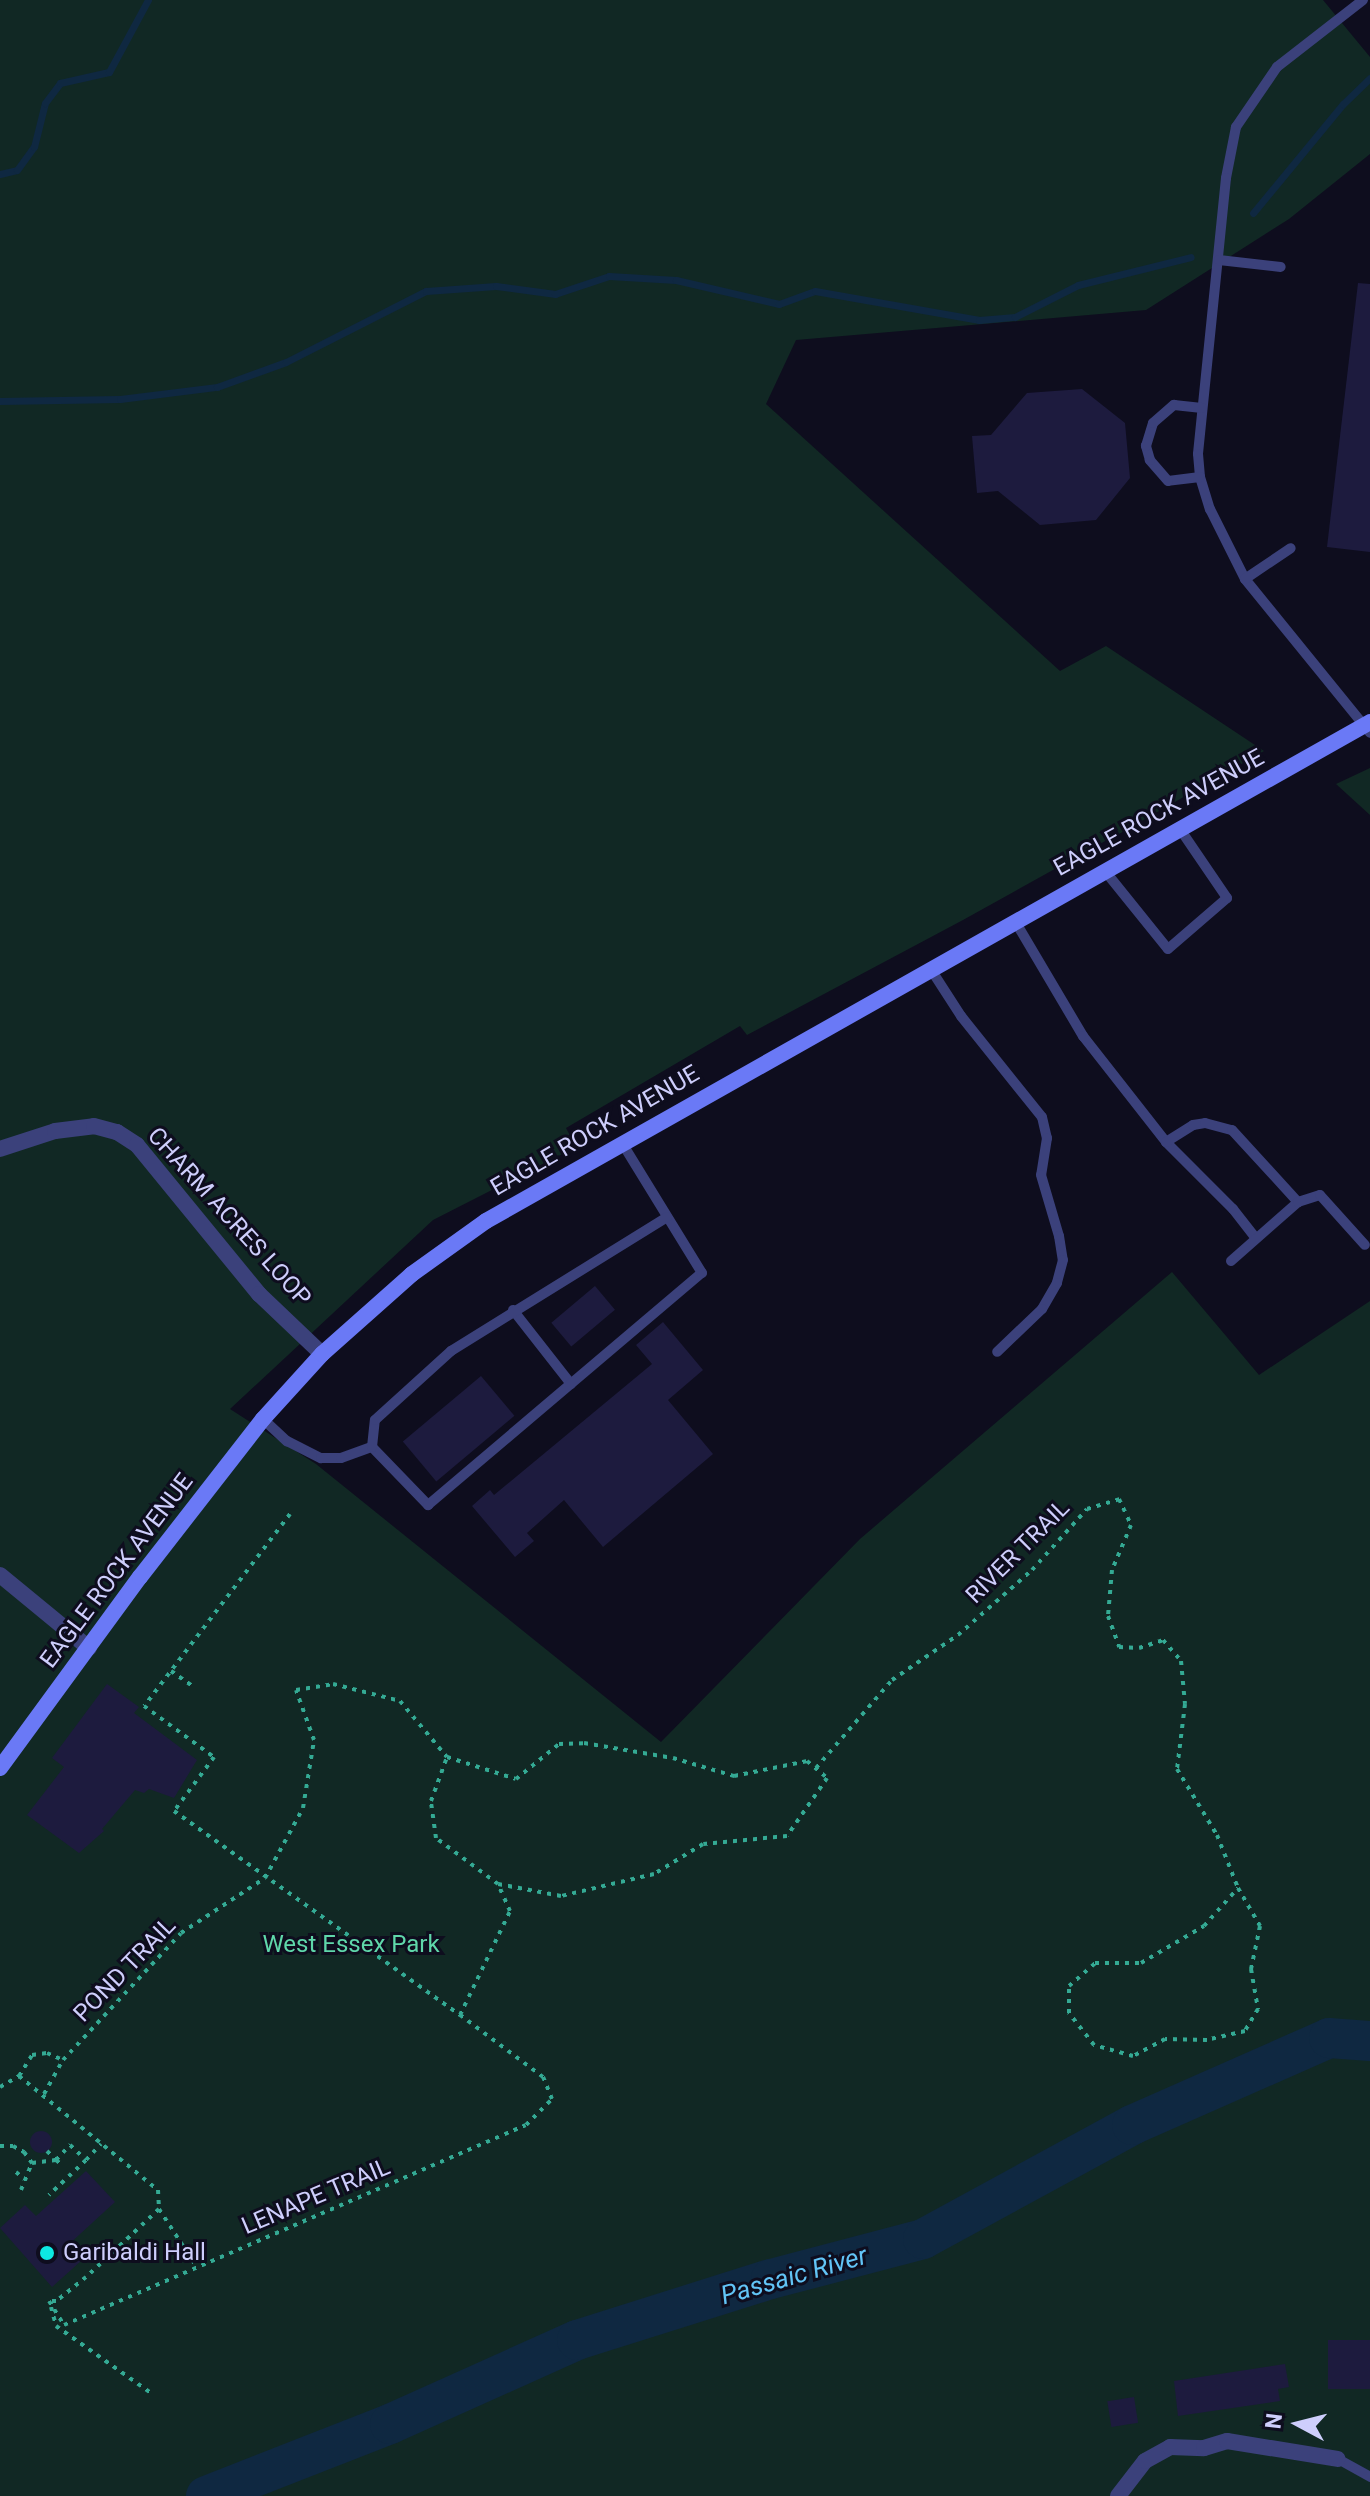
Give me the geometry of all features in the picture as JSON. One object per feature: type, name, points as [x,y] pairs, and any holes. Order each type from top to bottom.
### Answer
[{"type":"main road","name":"EAGLE ROCK AVENUE","points":[[0,1768],[263,1419],[366,1311],[447,1247],[486,1221],[930,968],[1368,727]]},
{"type":"street","name":"CHARM ACRES LOOP","points":[[0,1149],[55,1131],[94,1126],[117,1132],[137,1145],[259,1294],[322,1354]]},
{"type":"street","points":[[0,1575],[89,1648]]},
{"type":"street","points":[[1118,2496],[1145,2461],[1170,2447],[1184,2445],[1204,2448],[1227,2441],[1338,2459]]},
{"type":"lane","points":[[1363,0],[1277,67],[1236,127],[1226,178],[1202,408],[1200,477],[1222,539],[1245,579],[1368,727]]},
{"type":"lane","points":[[1219,260],[1281,267]]},
{"type":"lane","points":[[1200,477],[1168,481],[1150,460],[1146,446],[1153,423],[1174,405],[1202,408]]},
{"type":"lane","points":[[1245,579],[1291,548]]},
{"type":"lane","points":[[1105,871],[1168,949],[1227,898],[1180,829]]},
{"type":"lane","points":[[1015,921],[1083,1036],[1166,1142],[1233,1209],[1255,1237]]},
{"type":"lane","points":[[930,968],[961,1016],[1042,1117],[1047,1138],[1041,1175],[1063,1260],[1057,1283],[1042,1309],[997,1352]]},
{"type":"lane","points":[[1166,1142],[1193,1125],[1218,1125],[1232,1130],[1298,1202]]},
{"type":"lane","points":[[372,1447],[428,1505],[702,1273],[622,1143]]},
{"type":"lane","points":[[1231,1261],[1298,1202],[1320,1195],[1365,1245]]},
{"type":"lane","points":[[372,1447],[375,1420],[451,1351],[667,1217]]},
{"type":"lane","points":[[513,1310],[571,1384]]},
{"type":"lane","points":[[263,1419],[287,1441],[321,1458],[341,1458],[372,1447]]},
{"type":"lane","points":[[1338,2459],[1370,2477]]},
{"type":"path","name":"RIVER TRAIL","points":[[816,1768],[892,1680],[958,1635],[1032,1570],[1087,1509],[1119,1499],[1131,1525],[1112,1570],[1108,1616],[1119,1647],[1139,1648],[1163,1640],[1181,1661],[1185,1704],[1177,1769],[1217,1835],[1238,1888],[1260,1926],[1251,1969],[1258,2009],[1245,2031],[1207,2040],[1165,2039],[1133,2056],[1094,2045],[1069,2013],[1069,1986],[1095,1963],[1141,1963],[1204,1926],[1238,1888]]},
{"type":"path","points":[[290,1514],[144,1706],[214,1757],[174,1811],[460,2015],[510,1911],[498,1884]]},
{"type":"path","points":[[171,1671],[195,1688]]},
{"type":"path","points":[[265,1878],[303,1808],[312,1754],[314,1740],[296,1690],[333,1684],[400,1701],[447,1757],[516,1779],[559,1744],[584,1743],[673,1758],[734,1776],[807,1761],[827,1778],[787,1836],[703,1844],[654,1874],[561,1896],[498,1884],[436,1838],[431,1801],[447,1757]]},
{"type":"path","name":"POND TRAIL","points":[[44,2094],[63,2060],[181,1933],[265,1878]]},
{"type":"path","name":"LENAPE TRAIL","points":[[49,2301],[64,2325],[526,2125],[552,2099],[543,2077],[460,2015]]},
{"type":"path","points":[[0,2087],[19,2076],[32,2055],[47,2053],[63,2060]]},
{"type":"path","points":[[19,2076],[158,2190],[159,2209],[196,2266]]},
{"type":"path","points":[[49,2195],[102,2144]]},
{"type":"path","points":[[32,2163],[56,2160],[70,2145],[86,2160]]},
{"type":"path","points":[[0,2146],[13,2146],[24,2152],[32,2163]]},
{"type":"path","points":[[47,2151],[62,2165]]},
{"type":"path","points":[[21,2190],[32,2163]]},
{"type":"path","points":[[16,2172],[24,2179]]},
{"type":"path","points":[[151,2393],[56,2326],[49,2301],[56,2301],[86,2277],[159,2209]]},
{"type":"green space","name":"West Essex Park","points":[[0,0],[1323,0],[1370,57],[1370,154],[1289,219],[1146,310],[796,340],[766,404],[1060,671],[1106,646],[1264,751],[1119,834],[1099,832],[1107,840],[747,1035],[740,1026],[566,1128],[576,1147],[433,1220],[230,1409],[316,1464],[661,1742],[860,1539],[1172,1272],[1259,1375],[1370,1301],[1370,2496],[0,2496]]},
{"type":"green space","points":[[1370,768],[1370,815],[1336,784]]},
{"type":"building","points":[[1358,283],[1370,284],[1370,552],[1327,547]]},
{"type":"building","points":[[1082,389],[1125,423],[1130,478],[1096,520],[1040,525],[998,491],[977,493],[972,436],[991,435],[1027,393]]},
{"type":"building","points":[[595,1286],[615,1310],[571,1346],[551,1323]]},
{"type":"building","points":[[663,1322],[703,1370],[668,1400],[713,1454],[603,1547],[564,1500],[527,1533],[534,1541],[515,1557],[472,1506],[490,1490],[494,1495],[652,1364],[636,1345]]},
{"type":"building","points":[[481,1376],[514,1416],[436,1481],[403,1442]]},
{"type":"building","points":[[107,1684],[139,1707],[134,1713],[197,1760],[174,1798],[149,1789],[144,1793],[135,1790],[102,1829],[104,1831],[79,1853],[27,1815],[64,1767],[52,1758]]},
{"type":"building","points":[[41,2131],[49,2134],[52,2142],[49,2150],[41,2153],[33,2150],[30,2142],[33,2134]]},
{"type":"building","points":[[86,2171],[115,2202],[67,2246],[81,2261],[52,2287],[0,2228],[25,2205],[36,2216]]},
{"type":"building","points":[[1328,2340],[1370,2340],[1370,2389],[1328,2389]]},
{"type":"building","points":[[1285,2364],[1289,2387],[1278,2389],[1280,2401],[1178,2416],[1174,2381]]},
{"type":"building","points":[[1134,2397],[1138,2423],[1111,2427],[1107,2401]]},
{"type":"waterway","points":[[0,174],[17,170],[34,147],[45,103],[60,83],[109,72],[148,0]]},
{"type":"waterway","points":[[1253,213],[1343,104],[1370,78]]},
{"type":"waterway","points":[[0,401],[120,399],[217,387],[286,362],[426,291],[496,286],[555,294],[609,276],[676,280],[779,304],[815,291],[979,320],[1015,317],[1078,285],[1191,257]]},
{"type":"waterway","name":"Passaic River","points":[[206,2496],[390,2424],[577,2340],[771,2279],[923,2239],[1132,2125],[1329,2038],[1370,2041]]},
{"type":"place","name":"Garibaldi Hall","points":[[47,2253]]}]
